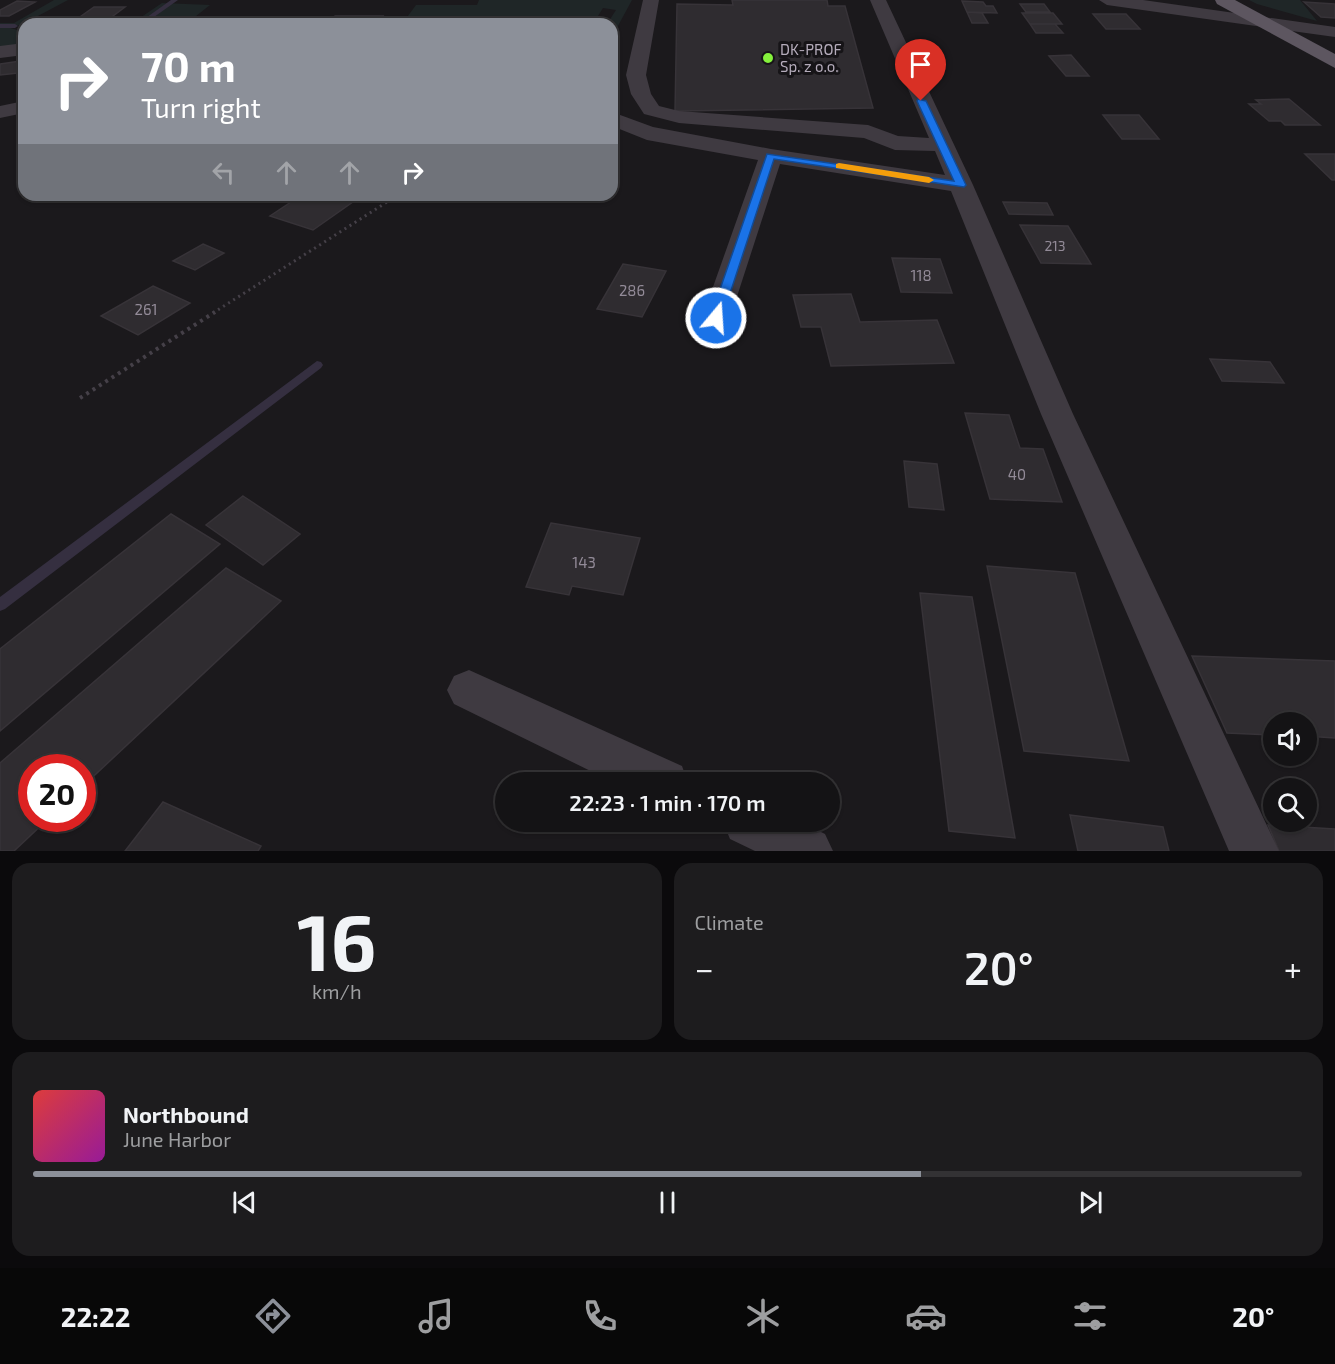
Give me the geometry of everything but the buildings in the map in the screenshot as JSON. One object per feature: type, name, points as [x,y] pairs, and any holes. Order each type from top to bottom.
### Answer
[{"type":"main road","points":[[1223,0],[1335,62]]},
{"type":"street","points":[[651,0],[636,75],[641,94],[651,110],[679,117],[868,132],[895,143],[943,145]]},
{"type":"street","points":[[878,0],[961,185],[1057,414],[1254,851]]},
{"type":"street","points":[[1107,0],[1330,34]]},
{"type":"street","points":[[0,52],[18,50]]},
{"type":"street","points":[[0,112],[18,108]]},
{"type":"street","points":[[618,121],[647,133],[771,156],[961,185]]},
{"type":"street","points":[[716,318],[771,156]]},
{"type":"street","points":[[469,690],[642,772]]},
{"type":"street","points":[[768,832],[808,851]]},
{"type":"path","points":[[80,398],[389,201]]},
{"type":"shaded area","points":[[54,0],[68,0],[34,18],[23,18]]},
{"type":"shaded area","points":[[479,0],[632,0],[618,26],[618,18],[611,18],[616,10],[603,8],[597,18],[406,18],[416,5],[477,5]]},
{"type":"shaded area","points":[[1249,0],[1300,0],[1317,21],[1257,4]]},
{"type":"shaded area","points":[[162,3],[210,5],[194,18],[140,18]]},
{"type":"shaded area","points":[[18,21],[18,25],[7,27],[18,30],[18,48],[0,50],[0,23]]},
{"type":"waterway","points":[[149,18],[175,0]]},
{"type":"waterway","points":[[0,26],[15,26]]},
{"type":"waterway","points":[[0,605],[317,365]]},
{"type":"slow traffic","points":[[839,166],[929,180]]},
{"type":"place","name":"DK-PROF Sp. z o.o.","points":[[768,58]]},
{"type":"route","points":[[716,318],[771,156],[961,185],[921,101]]}]
